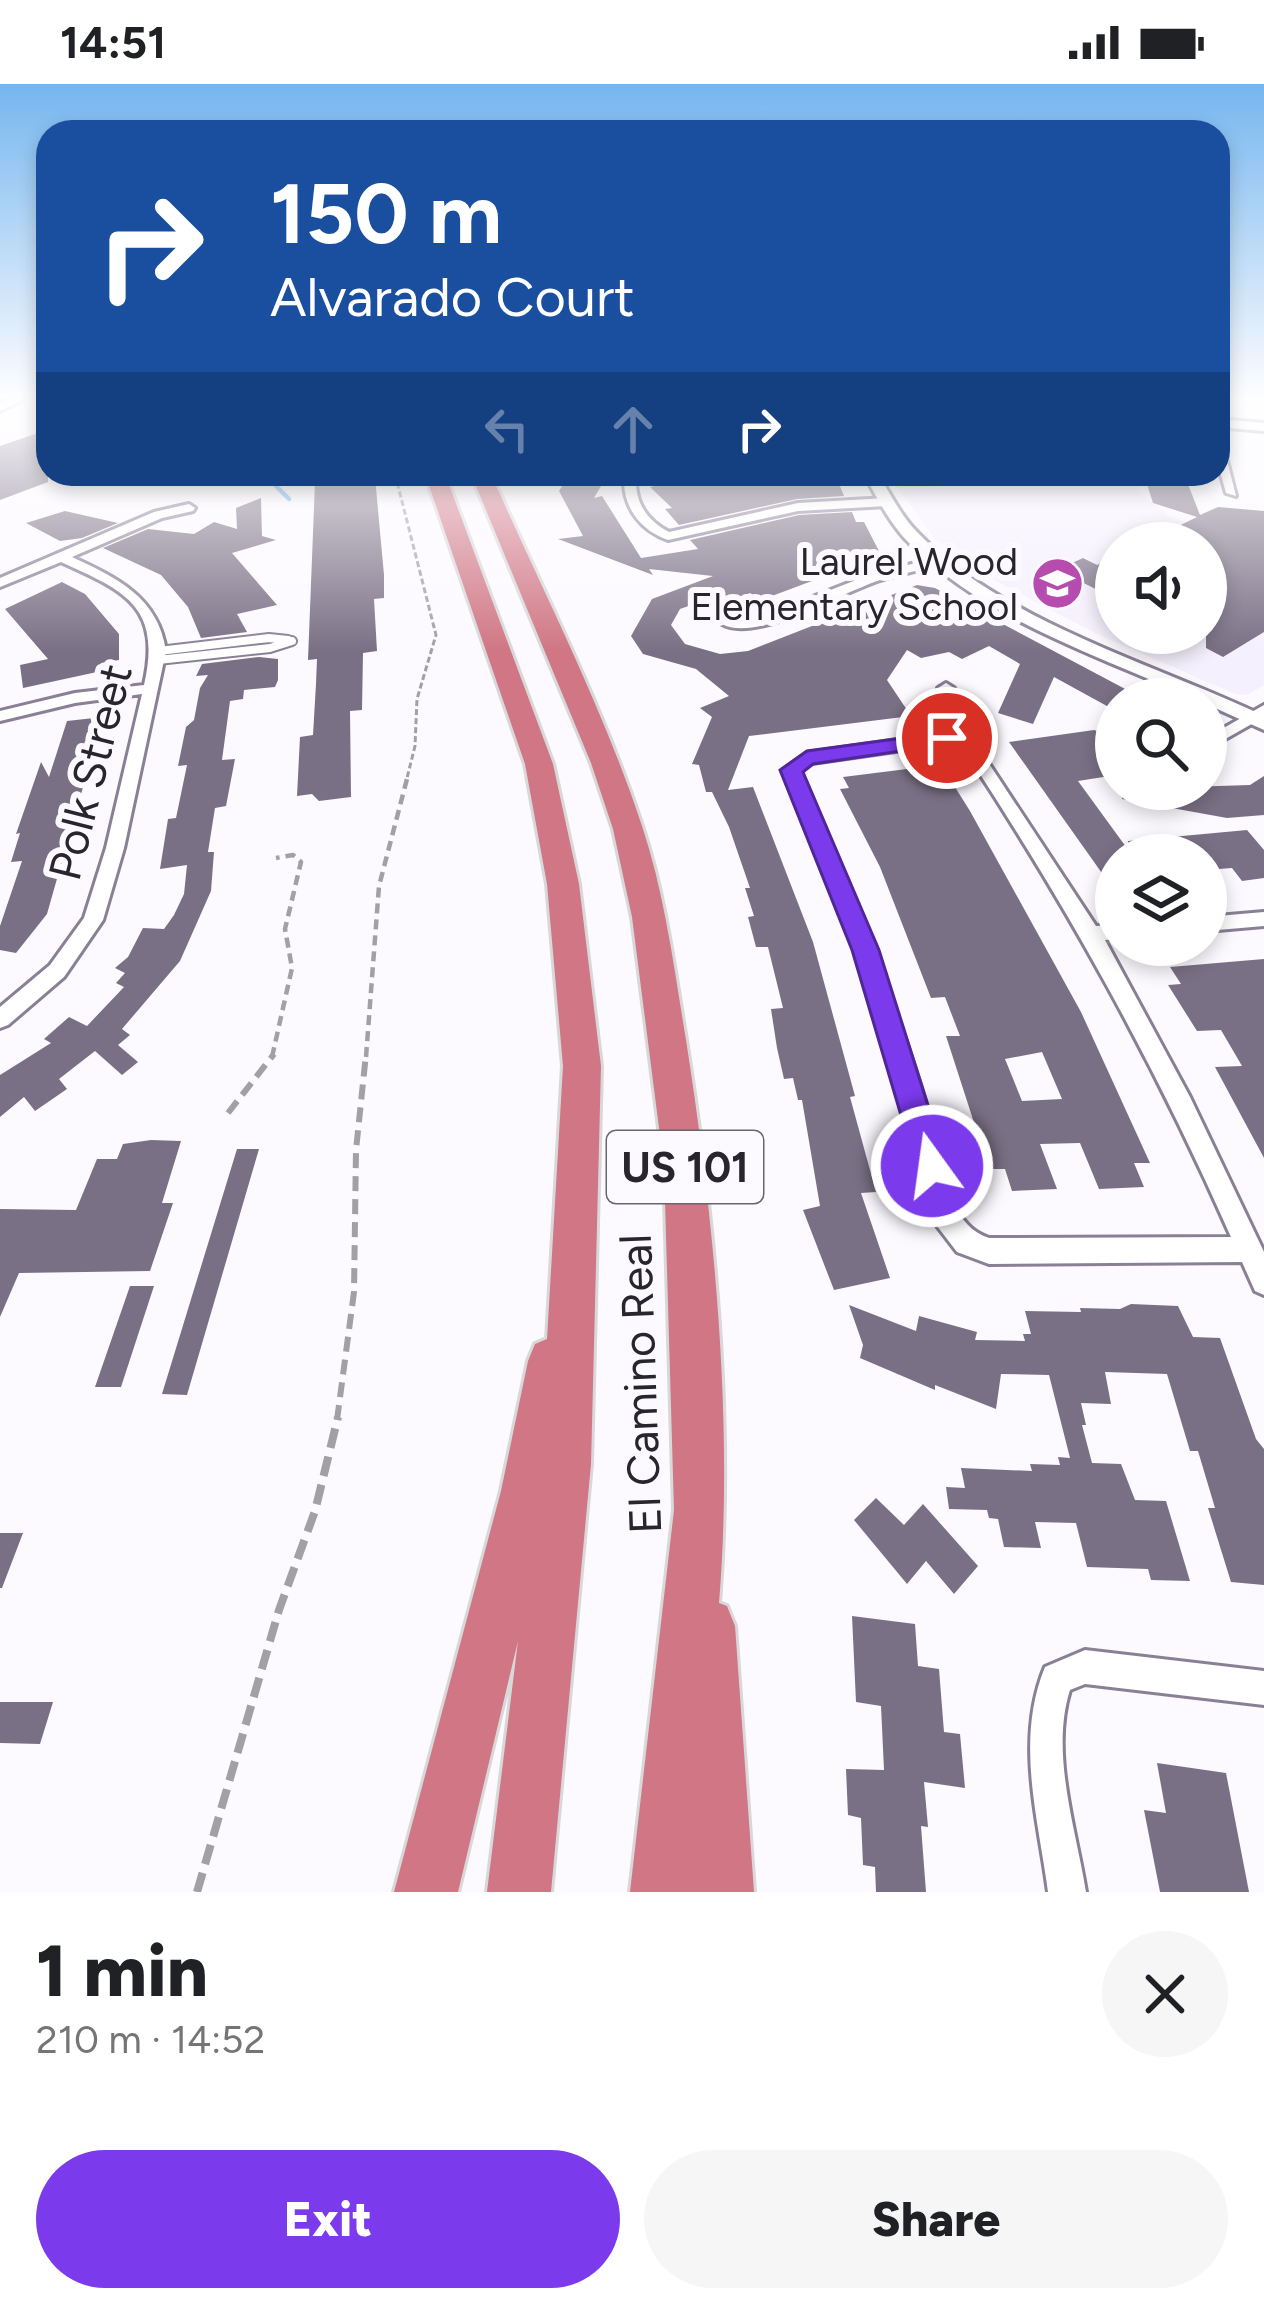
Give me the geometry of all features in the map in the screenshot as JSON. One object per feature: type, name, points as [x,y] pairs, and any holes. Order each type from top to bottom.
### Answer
[{"type":"highway","name":"El Camino Real","points":[[439,486],[527,726],[563,884],[582,1066],[566,1464],[519,1892]]},
{"type":"highway","name":"El Camino Real","points":[[486,486],[605,763],[628,829],[649,917],[685,1167],[700,1510],[662,1892]]},
{"type":"highway","points":[[426,1892],[527,1491],[576,1234]]},
{"type":"highway","points":[[700,1510],[722,1892]]},
{"type":"street","points":[[633,486],[628,492],[653,531],[668,536],[712,530],[798,507],[887,502]]},
{"type":"street","points":[[878,486],[912,536],[940,560],[1044,622],[1260,717]]},
{"type":"street","points":[[1230,486],[1232,493]]},
{"type":"street","points":[[0,584],[158,515],[189,508]]},
{"type":"street","name":"Polk Street","points":[[0,1019],[57,971],[93,920],[159,656],[154,620],[133,595],[61,557]]},
{"type":"street","points":[[729,625],[760,622],[874,578],[940,560]]},
{"type":"street","points":[[0,716],[75,698],[153,688]]},
{"type":"street","points":[[946,688],[942,703],[1090,934],[1205,1150],[1264,1282]]},
{"type":"street","points":[[1227,734],[1260,717]]},
{"type":"street","points":[[963,736],[807,758],[791,770],[866,950],[912,1089],[947,1222],[966,1243],[989,1251],[1249,1249]]},
{"type":"street","points":[[1227,922],[1264,919]]},
{"type":"street","points":[[1090,934],[1095,934]]},
{"type":"street","points":[[1067,1892],[1046,1732],[1049,1694],[1057,1679],[1084,1667],[1264,1688]]},
{"type":"lane","points":[[269,638],[292,641],[270,648],[159,656],[269,638]]},
{"type":"path","points":[[197,1892],[279,1610],[315,1511],[340,1408],[355,1292],[356,1150],[376,966],[379,886],[416,746],[417,699],[436,635],[398,486]]},
{"type":"path","points":[[228,1113],[274,1054],[292,968],[285,929],[301,862],[293,855],[276,858]]},
{"type":"shaded area","name":"Laurel Wood Elementary School","points":[[1138,486],[1141,494],[1184,522],[1095,522],[1095,633],[990,578],[935,539],[898,488]]},
{"type":"shaded area","name":"Laurel Wood Elementary School","points":[[1227,539],[1264,554],[1264,685],[1247,695],[1235,694],[1227,691],[1227,678],[1198,678],[1143,654],[1227,654]]},
{"type":"building","points":[[0,483],[37,486],[0,500]]},
{"type":"building","points":[[315,486],[376,486],[384,598],[374,599],[377,651],[363,653],[362,710],[350,711],[351,797],[319,801],[312,794],[297,796],[300,737],[313,735],[317,659],[308,660]]},
{"type":"building","points":[[562,486],[601,486],[594,498],[602,496],[641,558],[698,549],[690,540],[799,515],[852,512],[856,522],[864,522],[881,555],[761,600],[750,593],[733,600],[720,595],[680,609],[671,625],[685,644],[720,654],[748,651],[917,585],[935,588],[1104,678],[1095,678],[1095,699],[1054,677],[1033,724],[998,713],[1020,664],[989,646],[962,659],[949,652],[921,658],[907,650],[887,680],[911,716],[749,736],[728,790],[753,787],[813,942],[876,1192],[861,1193],[890,1278],[834,1290],[803,1210],[820,1206],[802,1100],[798,1100],[793,1078],[784,1079],[777,1048],[771,1009],[783,1008],[768,947],[756,947],[748,917],[754,916],[745,888],[750,888],[729,827],[712,792],[706,792],[699,765],[692,764],[712,717],[700,708],[729,696],[696,669],[643,654],[631,636],[652,599],[713,576],[649,569],[653,575],[558,539],[583,536],[559,491]]},
{"type":"building","points":[[840,486],[844,496],[797,499],[679,525],[665,509],[672,508],[650,487]]},
{"type":"building","points":[[1148,486],[1189,486],[1200,515],[1218,507],[1264,511],[1264,632],[1223,657],[1217,654],[1227,654],[1227,522],[1187,522],[1197,517],[1153,503]]},
{"type":"building","points":[[261,498],[262,536],[276,540],[232,553],[277,605],[237,614],[247,632],[201,638],[188,607],[161,575],[103,548],[148,529],[194,534],[214,522],[237,529],[236,508]]},
{"type":"building","points":[[65,511],[118,523],[82,538],[60,541],[26,523]]},
{"type":"building","points":[[1083,558],[1095,564],[1095,589],[1057,570]]},
{"type":"building","points":[[62,582],[85,594],[119,634],[119,660],[101,663],[97,672],[23,688],[20,665],[48,659],[5,609]]},
{"type":"building","points":[[278,659],[278,680],[275,687],[244,690],[243,699],[230,701],[222,760],[235,759],[226,806],[215,808],[208,852],[214,852],[211,891],[180,961],[122,1029],[130,1035],[118,1045],[138,1062],[122,1075],[95,1051],[59,1079],[67,1089],[35,1111],[24,1097],[0,1117],[0,1075],[51,1043],[44,1039],[69,1017],[87,1026],[124,987],[116,983],[125,973],[115,968],[128,957],[143,928],[164,929],[174,915],[184,894],[187,865],[160,869],[168,819],[176,818],[187,765],[178,766],[186,727],[194,720],[200,688],[208,675],[196,676],[202,664]]},
{"type":"building","points":[[103,717],[47,914],[16,953],[0,950],[0,926],[22,861],[11,862],[20,833],[16,834],[41,762],[49,777],[67,721]]},
{"type":"building","points":[[1095,730],[1095,778],[1078,781],[1117,834],[1095,834],[1095,863],[1009,742]]},
{"type":"building","points":[[931,766],[938,777],[948,776],[1081,1012],[1150,1163],[1134,1163],[1144,1187],[1099,1189],[1080,1143],[1040,1144],[1057,1189],[1012,1191],[1005,1169],[989,1169],[946,1036],[960,1036],[945,997],[931,998],[880,867],[840,789],[849,788],[843,777]],"holes":[[[1042,1052],[1062,1099],[1022,1101],[1005,1059]]]},
{"type":"building","points":[[1264,776],[1264,815],[1227,818],[1183,810],[1227,810],[1227,786],[1250,785]]},
{"type":"building","points":[[1247,830],[1264,850],[1264,878],[1242,881],[1227,868],[1227,834],[1204,834]]},
{"type":"building","points":[[1264,959],[1264,1158],[1215,1067],[1242,1066],[1221,1030],[1197,1031],[1168,985],[1181,984],[1170,967],[1227,966],[1227,962]]},
{"type":"building","points":[[181,1141],[162,1203],[173,1203],[150,1271],[19,1273],[0,1317],[0,1209],[76,1210],[97,1159],[117,1159],[123,1144]]},
{"type":"building","points":[[237,1149],[259,1149],[187,1395],[162,1394]]},
{"type":"building","points":[[130,1286],[154,1286],[121,1387],[95,1387]]},
{"type":"building","points":[[1131,1304],[1178,1306],[1193,1337],[1220,1338],[1256,1439],[1264,1449],[1264,1585],[1231,1582],[1208,1508],[1215,1508],[1198,1451],[1190,1451],[1167,1374],[1105,1372],[1111,1404],[1081,1403],[1086,1425],[1082,1425],[1092,1463],[1121,1464],[1135,1500],[1166,1501],[1190,1581],[1151,1580],[1148,1569],[1087,1567],[1076,1523],[1035,1522],[1041,1548],[1004,1547],[998,1519],[989,1518],[987,1510],[949,1509],[946,1487],[965,1488],[961,1468],[1032,1471],[1030,1464],[1060,1465],[1058,1457],[1070,1458],[1049,1375],[1001,1374],[996,1409],[935,1385],[935,1390],[860,1358],[863,1345],[849,1305],[916,1331],[919,1316],[977,1332],[975,1340],[1025,1341],[1023,1334],[1031,1334],[1025,1311],[1081,1312],[1080,1308],[1120,1309]]},
{"type":"building","points":[[876,1498],[904,1525],[923,1504],[978,1566],[954,1594],[926,1561],[907,1584],[854,1520]]},
{"type":"building","points":[[0,1533],[23,1533],[2,1588],[0,1588]]},
{"type":"building","points":[[852,1616],[915,1624],[918,1666],[939,1669],[944,1732],[960,1734],[965,1788],[924,1782],[928,1827],[921,1826],[926,1892],[876,1892],[875,1867],[863,1865],[861,1818],[848,1815],[846,1769],[884,1770],[881,1706],[856,1702]]},
{"type":"building","points":[[0,1702],[53,1702],[40,1744],[0,1743]]},
{"type":"building","points":[[1157,1763],[1226,1773],[1249,1892],[1160,1892],[1144,1810],[1166,1813]]},
{"type":"waterway","points":[[276,486],[289,499]]},
{"type":"place","name":"Laurel Wood Elementary School","points":[[1057,583]]},
{"type":"route","points":[[932,1166],[866,950],[791,770],[807,758],[947,738]]}]
